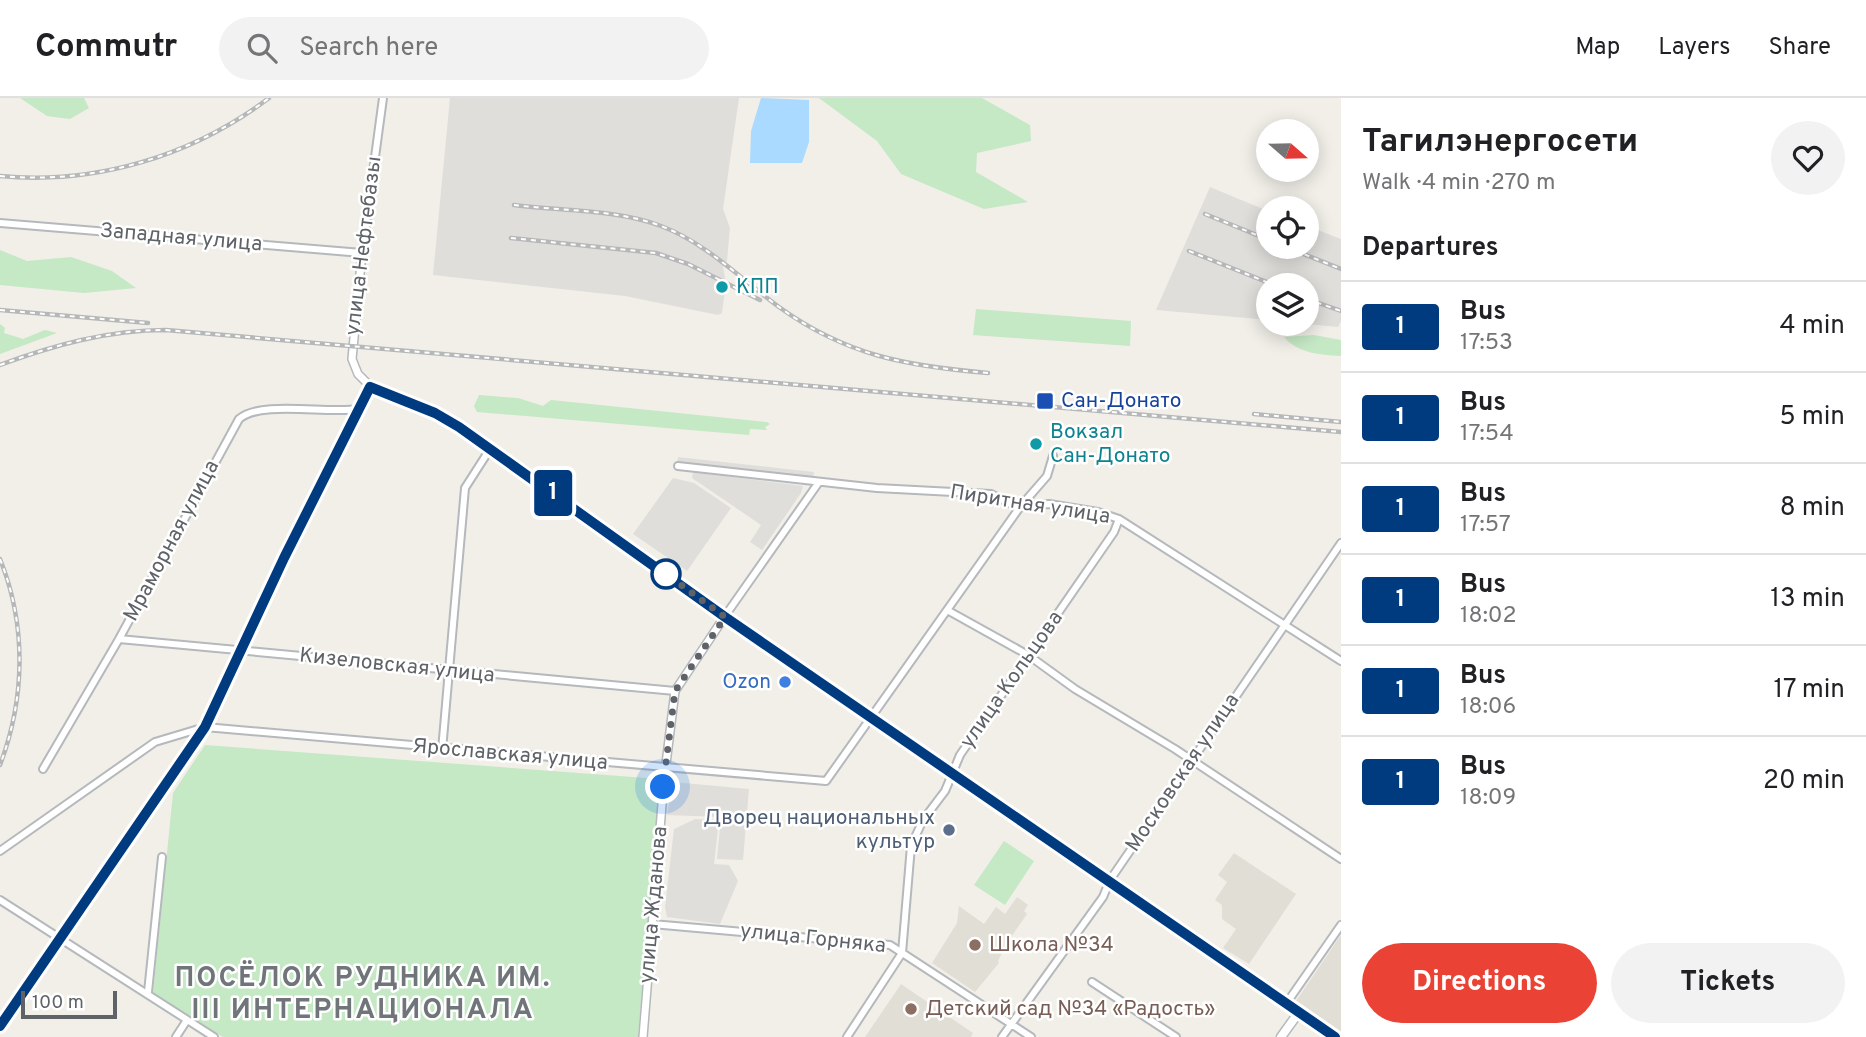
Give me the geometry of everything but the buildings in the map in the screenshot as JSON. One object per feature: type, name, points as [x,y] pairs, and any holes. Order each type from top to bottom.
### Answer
[{"type":"main road","points":[[0,1026],[205,727],[370,387],[442,416],[725,617],[1299,1012],[1281,1037]]},
{"type":"street","name":"улица Нефтебазы","points":[[370,387],[358,374],[352,359],[362,253],[383,98]]},
{"type":"street","name":"Западная улица","points":[[0,223],[362,253]]},
{"type":"street","name":"Мраморная улица","points":[[43,769],[119,639],[239,419],[249,413],[272,408],[310,412],[358,410]]},
{"type":"street","points":[[442,750],[465,488],[490,449]]},
{"type":"street","name":"Ярославская улица","points":[[0,851],[155,742],[205,727],[442,750],[826,781],[1020,507],[1047,476],[1053,456]]},
{"type":"street","name":"Пиритная улица","points":[[678,466],[819,482],[991,494],[1020,507],[1049,504],[1098,512],[1119,519],[1341,661]]},
{"type":"street","name":"улица Жданова","points":[[643,1037],[675,691],[819,482]]},
{"type":"street","name":"улица Кольцова","points":[[847,1037],[902,953],[911,846],[923,820],[945,791],[960,755],[1114,532],[1119,519]]},
{"type":"street","name":"Московская улица","points":[[1002,1037],[1103,897],[1110,880],[1190,760],[1341,543]]},
{"type":"street","points":[[947,610],[1028,655],[1075,689],[1190,760],[1341,859]]},
{"type":"street","name":"Кизеловская улица","points":[[119,639],[449,672],[675,691]]},
{"type":"street","points":[[148,992],[162,857]]},
{"type":"street","points":[[0,900],[148,992],[214,1037]]},
{"type":"street","name":"улица Горняка","points":[[652,924],[881,944],[902,953],[1031,1037]]},
{"type":"street","points":[[1286,1004],[1341,925]]},
{"type":"street","points":[[1091,982],[1175,1037]]},
{"type":"street","points":[[1299,1012],[1335,1037]]},
{"type":"street","points":[[176,1037],[187,1020]]},
{"type":"shaded area","points":[[450,98],[739,98],[723,209],[730,228],[727,261],[723,267],[726,283],[722,313],[718,315],[625,296],[433,275]]},
{"type":"shaded area","points":[[1210,187],[1256,206],[1256,259],[1319,259],[1319,231],[1341,239],[1341,321],[1338,327],[1319,325],[1319,273],[1256,273],[1256,319],[1156,310]]},
{"type":"shaded area","points":[[678,457],[814,472],[813,479],[677,464]]},
{"type":"shaded area","points":[[693,472],[803,486],[762,550],[750,542],[761,525],[692,478]]},
{"type":"shaded area","points":[[673,478],[694,483],[731,508],[687,571],[633,534]]},
{"type":"shaded area","points":[[673,782],[749,789],[743,860],[717,859],[721,817],[667,815]]},
{"type":"shaded area","points":[[695,819],[719,820],[714,864],[729,865],[738,881],[720,924],[667,917],[665,907],[674,829]]},
{"type":"shaded area","points":[[1234,853],[1296,894],[1249,964],[1223,948],[1236,929],[1222,919],[1222,905],[1215,900],[1227,882],[1218,875]]},
{"type":"shaded area","name":"Школа №34","points":[[1017,897],[1028,905],[1024,911],[1027,914],[1007,943],[999,963],[975,992],[932,963],[957,923],[959,906],[984,924],[996,907],[1005,914]]},
{"type":"shaded area","points":[[1341,935],[1341,1032],[1296,1001]]},
{"type":"shaded area","name":"Детский сад №34 «Радость»","points":[[901,984],[973,1033],[971,1037],[865,1037]]},
{"type":"green space","points":[[20,98],[84,98],[89,108],[70,119],[47,116]]},
{"type":"green space","points":[[819,98],[982,98],[1030,125],[1031,141],[977,153],[976,172],[1028,202],[984,209],[901,174],[877,141]]},
{"type":"green space","points":[[0,250],[27,261],[71,257],[112,271],[136,288],[84,293],[0,285]]},
{"type":"green space","points":[[976,309],[1131,321],[1130,346],[973,335]]},
{"type":"green space","points":[[0,324],[5,328],[4,333],[23,339],[45,330],[57,333],[0,354]]},
{"type":"green space","points":[[1319,336],[1341,340],[1341,356],[1302,350],[1284,337]]},
{"type":"green space","points":[[479,395],[518,398],[543,406],[551,400],[770,424],[765,427],[767,430],[750,429],[749,435],[477,412],[474,406]]},
{"type":"green space","points":[[205,745],[660,779],[638,1037],[223,1037],[153,993],[173,793]]},
{"type":"green space","points":[[1004,841],[1034,861],[1005,905],[974,885]]},
{"type":"water","points":[[761,98],[809,100],[809,142],[802,163],[750,163],[751,131]]},
{"type":"railway","points":[[0,176],[72,176],[142,162],[208,136],[269,98]]},
{"type":"railway","points":[[514,205],[607,213],[661,226],[693,242],[723,262],[779,307],[829,337],[854,348],[904,362],[988,373]]},
{"type":"railway","points":[[1205,214],[1256,235]]},
{"type":"railway","points":[[511,238],[656,253],[688,264],[760,300]]},
{"type":"railway","points":[[1189,251],[1256,278]]},
{"type":"railway","points":[[1316,259],[1341,269]]},
{"type":"railway","points":[[1319,303],[1341,311]]},
{"type":"railway","points":[[0,310],[148,323]]},
{"type":"railway","points":[[0,365],[82,340],[123,333],[166,330],[1341,432]]},
{"type":"railway","points":[[1254,414],[1341,422]]},
{"type":"railway","points":[[0,559],[15,610],[20,662],[14,714],[0,765]]},
{"type":"bus line","name":"1","points":[[0,1026],[205,727],[284,558],[370,387],[435,413],[459,427],[725,617],[1037,829],[1335,1037]]},
{"type":"place","name":"КПП","points":[[722,287]]},
{"type":"place","name":"Сан-Донато","points":[[1045,401]]},
{"type":"place","name":"Вокзал Сан-Донато","points":[[1036,444]]},
{"type":"place","name":"Ozon","points":[[785,682]]},
{"type":"place","name":"Дворец национальных культур","points":[[949,830]]},
{"type":"place","name":"Школа №34","points":[[975,945]]},
{"type":"place","name":"Детский сад №34 «Радость»","points":[[911,1009]]},
{"type":"district","name":"ПОСЁЛОК РУДНИКА ИМ. III ИНТЕРНАЦИОНАЛА","points":[[363,995]]},
{"type":"route","points":[[663,787],[675,691],[725,617],[666,574]]}]
